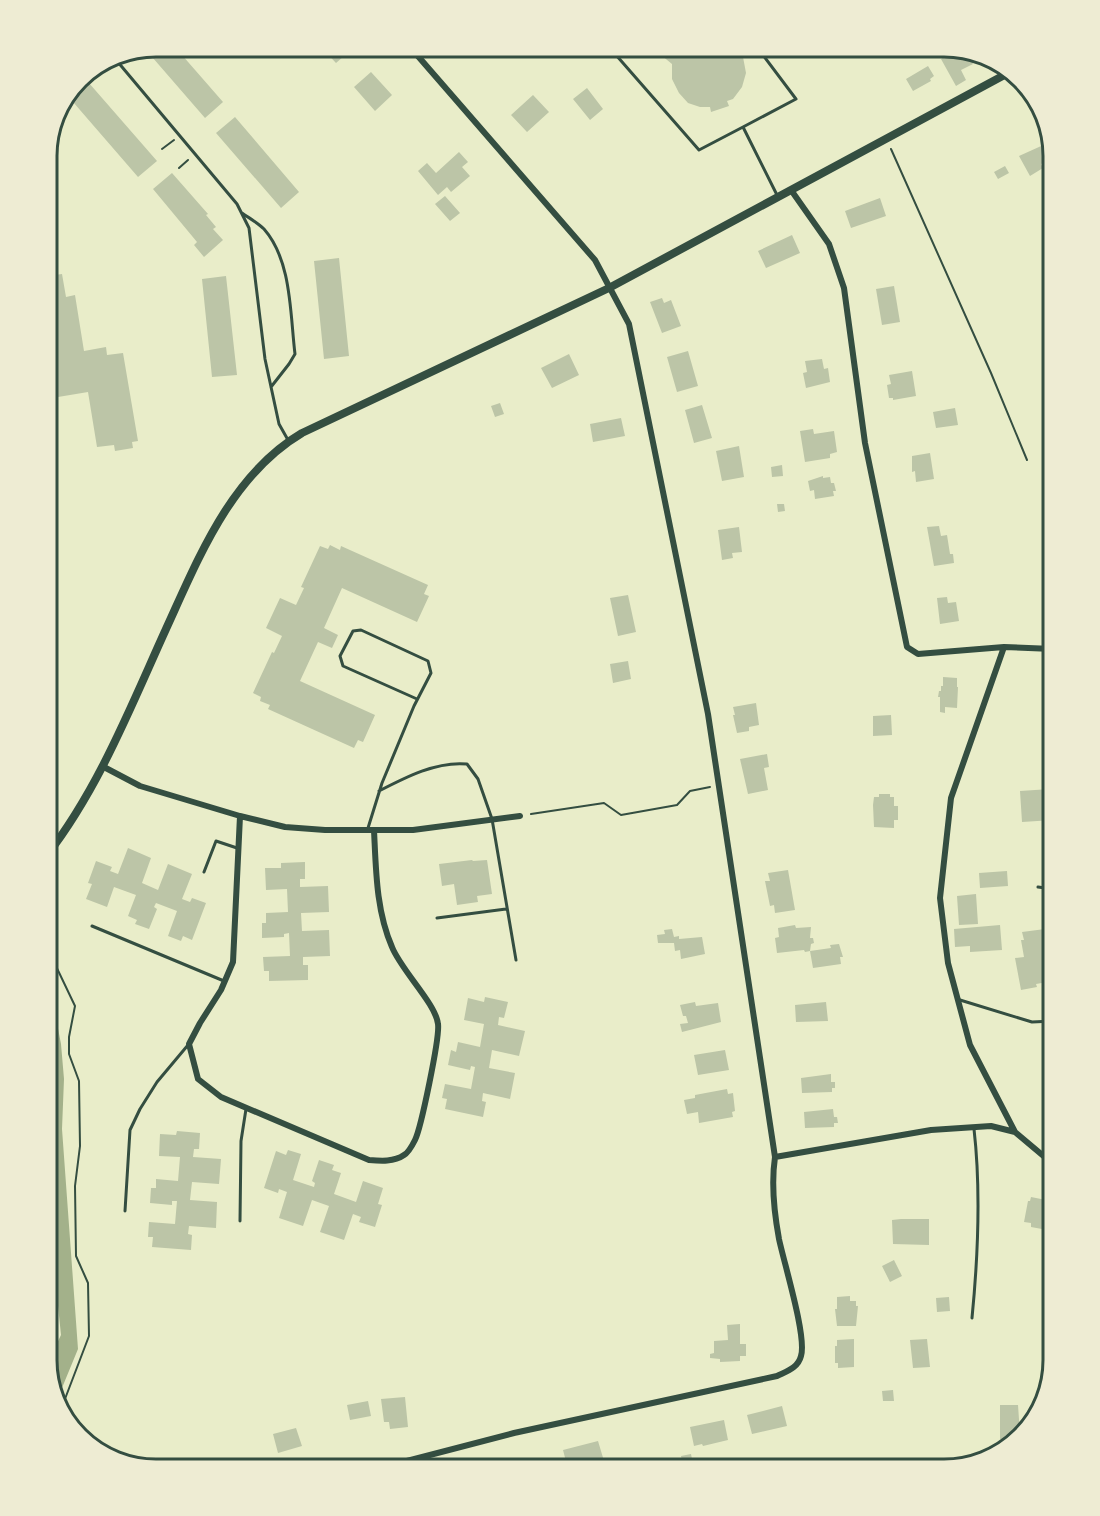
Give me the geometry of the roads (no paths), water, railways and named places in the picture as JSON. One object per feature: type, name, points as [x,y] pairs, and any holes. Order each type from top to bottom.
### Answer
[{"type":"street","points":[[414,1459],[514,1433],[777,1376],[795,1367],[802,1355],[802,1337],[779,1238],[772,1180],[775,1157],[706,702],[629,324],[595,260],[420,57]]},
{"type":"street","points":[[57,843],[68,829],[102,766],[213,532],[247,481],[268,458],[289,441],[318,425],[609,288],[1003,76]]},
{"type":"street","points":[[791,190],[829,244],[844,288],[865,443],[907,647],[918,654],[1004,647],[1043,649]]},
{"type":"street","points":[[1004,647],[951,798],[940,898],[948,963],[970,1045],[1015,1132],[1043,1156]]},
{"type":"street","points":[[102,766],[140,786],[285,827],[325,830],[413,830],[520,816]]},
{"type":"street","points":[[240,816],[233,962],[189,1044],[198,1079],[221,1097],[246,1108],[369,1160],[387,1161],[405,1155],[416,1139],[439,1026],[435,1011],[403,969],[392,947],[380,910],[371,830]]},
{"type":"street","points":[[775,1157],[931,1130],[991,1126],[1015,1132]]},
{"type":"lane","points":[[618,57],[699,150],[796,99],[765,57]]},
{"type":"lane","points":[[120,64],[237,204],[249,228],[265,359],[279,424],[289,441]]},
{"type":"lane","points":[[743,127],[778,197]]},
{"type":"lane","points":[[241,213],[263,228],[274,244],[285,272],[295,354],[290,364],[271,387]]},
{"type":"lane","points":[[371,830],[379,791],[417,699],[431,673],[428,661],[361,630],[352,632],[340,656],[343,666],[417,699]]},
{"type":"lane","points":[[379,791],[411,775],[454,763],[467,764],[478,779],[492,819],[516,960]]},
{"type":"lane","points":[[204,873],[216,841],[239,849]]},
{"type":"lane","points":[[1038,887],[1043,888]]},
{"type":"lane","points":[[437,918],[506,909]]},
{"type":"lane","points":[[92,926],[224,981]]},
{"type":"lane","points":[[958,999],[1032,1022],[1043,1022]]},
{"type":"lane","points":[[125,1211],[130,1131],[140,1109],[157,1083],[189,1044]]},
{"type":"lane","points":[[240,1221],[241,1141],[246,1108]]},
{"type":"lane","points":[[972,1318],[977,1268],[974,1127]]}]
